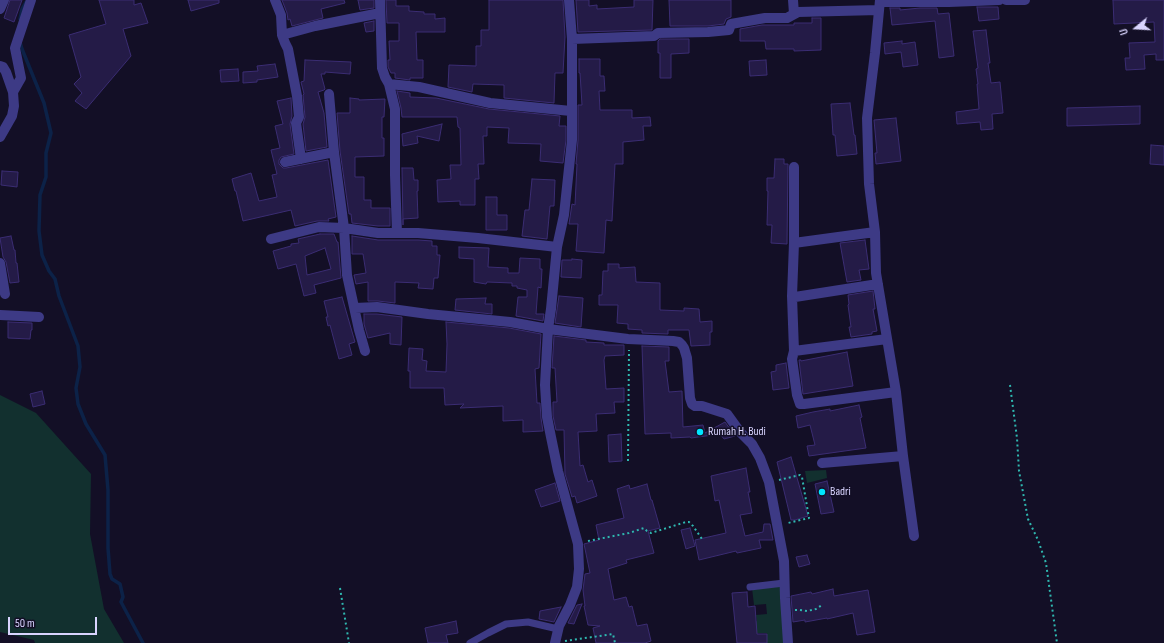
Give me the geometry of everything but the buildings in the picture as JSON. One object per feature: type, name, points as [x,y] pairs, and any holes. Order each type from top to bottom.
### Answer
[{"type":"street","points":[[0,9],[4,0]]},
{"type":"street","points":[[13,92],[21,78],[14,48],[31,0]]},
{"type":"street","points":[[275,0],[281,15],[282,35],[288,49],[298,96],[299,117],[296,123],[301,159]]},
{"type":"street","points":[[380,0],[382,68],[389,84],[395,109],[397,233]]},
{"type":"street","points":[[559,642],[558,629],[577,587],[579,569],[578,544],[558,471],[547,417],[545,386],[548,329],[557,248],[564,215],[572,140],[572,39],[569,0]]},
{"type":"street","points":[[794,0],[794,14]]},
{"type":"street","points":[[572,39],[654,36],[658,33],[729,30],[732,24],[764,18],[787,18],[798,12],[879,4],[999,0]]},
{"type":"street","points":[[1006,0],[1025,0]]},
{"type":"street","points":[[879,4],[875,53],[866,118],[869,184],[875,232],[876,273],[886,325],[896,392],[914,536]]},
{"type":"street","points":[[282,35],[315,26],[380,13]]},
{"type":"street","points":[[0,66],[3,67],[6,72],[13,92],[14,106],[12,116],[0,137]]},
{"type":"street","points":[[389,84],[419,87],[490,103],[571,111]]},
{"type":"street","points":[[329,94],[334,152],[344,228],[347,275],[365,351]]},
{"type":"street","points":[[285,162],[334,152]]},
{"type":"street","points":[[794,167],[792,296],[794,351],[792,359],[797,395],[800,404],[896,392]]},
{"type":"street","points":[[271,239],[319,227],[344,228],[378,233],[418,233],[478,238],[557,248]]},
{"type":"street","points":[[794,243],[875,232]]},
{"type":"street","points":[[0,263],[5,294]]},
{"type":"street","points":[[792,296],[795,297],[878,284]]},
{"type":"street","points":[[355,308],[377,307],[428,314],[510,322],[548,329],[628,339],[673,341],[682,345],[687,358],[690,398],[692,404],[727,414],[740,432],[752,444],[760,458],[768,482],[784,561],[788,643]]},
{"type":"street","points":[[0,315],[39,317]]},
{"type":"street","points":[[794,351],[887,339]]},
{"type":"street","points":[[822,463],[903,456]]},
{"type":"lane","points":[[750,587],[784,583]]},
{"type":"lane","points":[[470,643],[506,624],[528,622],[558,629]]},
{"type":"path","points":[[628,339],[628,461]]},
{"type":"path","points":[[1010,385],[1017,438],[1019,471],[1028,519],[1038,540],[1046,563],[1058,643]]},
{"type":"path","points":[[768,482],[800,475],[802,477],[809,518],[777,526]]},
{"type":"path","points":[[577,540],[588,541],[629,533],[644,528],[651,533],[686,522],[689,522],[702,538]]},
{"type":"path","points":[[340,588],[350,643]]},
{"type":"path","points":[[786,611],[807,611],[816,609],[822,605]]},
{"type":"path","points":[[559,642],[613,634],[615,643]]},
{"type":"green space","points":[[0,395],[36,413],[91,474],[90,534],[104,609],[124,643],[35,643],[34,640],[0,632]]},
{"type":"green space","points":[[826,470],[827,478],[807,483],[805,471]]},
{"type":"green space","points":[[783,585],[787,643],[767,643],[767,633],[753,633],[752,622],[757,621],[756,615],[767,614],[766,604],[754,605],[752,588]]},
{"type":"waterway","points":[[20,19],[22,9],[26,2]]},
{"type":"waterway","points":[[20,42],[44,103],[51,133],[46,153],[46,177],[40,195],[39,231],[42,255],[49,271],[55,279],[59,296],[78,346],[80,367],[76,388],[78,404],[86,424],[105,455],[108,490],[108,548],[110,574],[112,579],[120,584],[123,597],[121,602],[143,643]]},
{"type":"place","name":"Rumah H. Budi","points":[[700,432]]},
{"type":"place","name":"Badri","points":[[822,492]]}]
